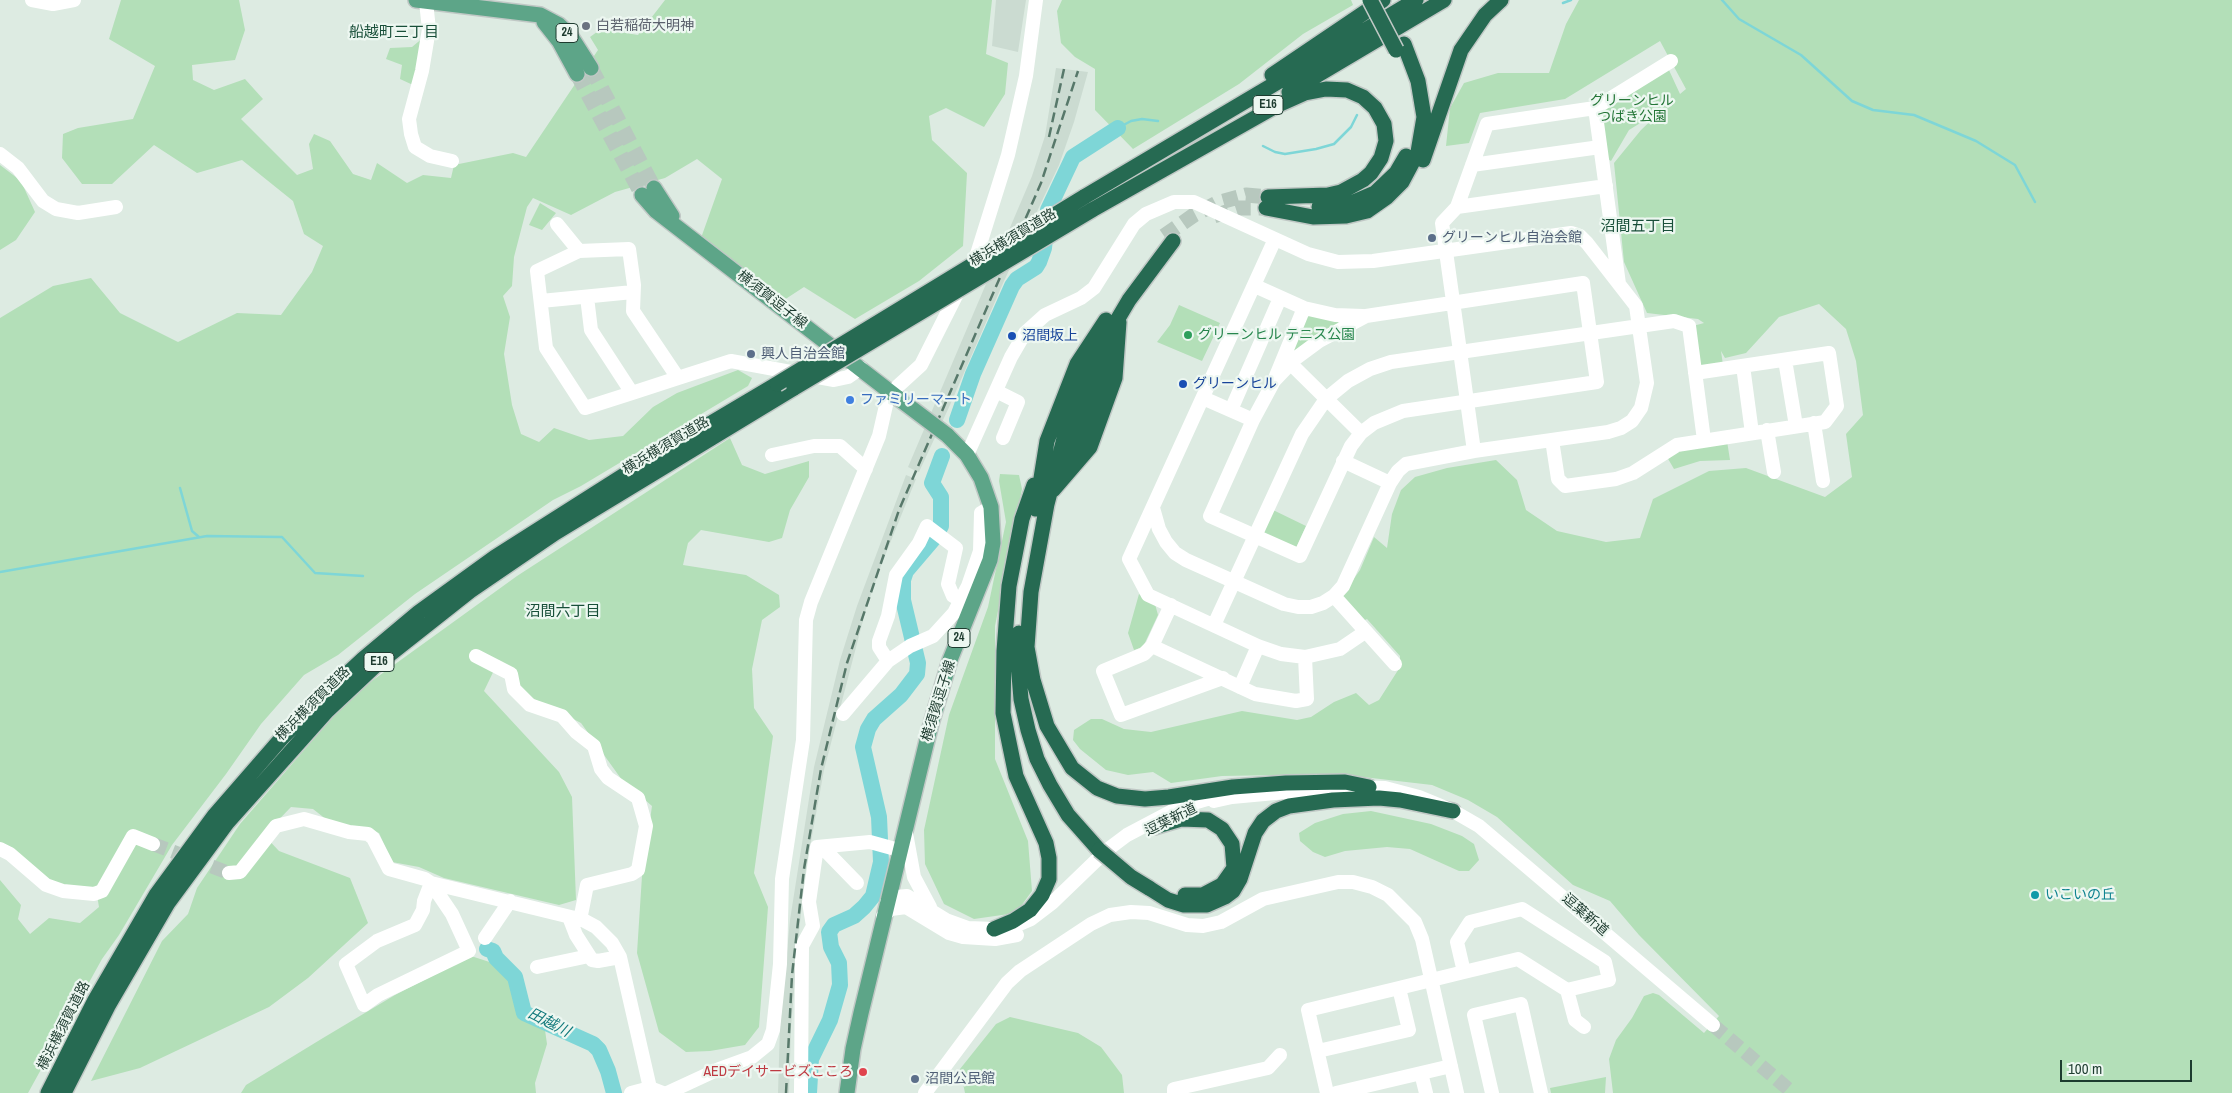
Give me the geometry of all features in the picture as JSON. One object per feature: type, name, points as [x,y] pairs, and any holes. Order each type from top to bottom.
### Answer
[{"type":"highway","points":[[1367,210],[1387,197],[1402,182],[1413,163],[1421,141],[1424,117],[1422,98],[1414,68],[1370,0]]},
{"type":"highway","points":[[1157,154],[1382,0],[1400,47],[1407,77],[1414,120],[1408,152],[1396,173],[1375,193],[1347,205],[1322,208],[1299,204],[1284,198]]},
{"type":"highway","name":"横浜横須賀道路","points":[[48,1093],[75,1054],[168,903],[199,859],[260,784],[334,705],[375,666],[470,591],[555,533],[794,388],[1088,204],[1157,154],[1416,0]]},
{"type":"highway","name":"横浜横須賀道路","points":[[64,1093],[75,1054],[126,945],[156,896],[187,852],[247,776],[320,699],[419,612],[494,557],[537,529],[777,384],[1444,0]]},
{"type":"highway","points":[[1088,204],[1276,106],[1305,94],[1326,89],[1347,90],[1363,97],[1375,108],[1384,124],[1386,141],[1380,158],[1371,173],[1341,192],[1314,197],[1284,198],[1267,203],[1325,217],[1346,216],[1389,202],[1413,180],[1430,147],[1452,72],[1461,50],[1485,15],[1500,0]]},
{"type":"highway","points":[[994,929],[1013,921],[1030,910],[1042,896],[1049,879],[1049,858],[1046,843],[1021,789],[1008,747],[1003,713],[1002,683],[1005,628],[1013,567],[1026,504],[1042,462],[1047,441],[1078,364],[1109,331],[1120,316],[1168,239],[1130,281],[1109,331],[1076,403],[1066,431],[1051,488],[1034,565],[1027,647],[1028,696],[1043,750],[1064,794],[1102,847]]},
{"type":"highway","points":[[1051,488],[1075,466],[1090,447],[1114,378],[1116,356],[1109,331]]},
{"type":"highway","points":[[1051,488],[1072,454],[1109,331]]},
{"type":"highway","points":[[1042,462],[1039,495],[1020,608],[1018,653],[1021,700],[1033,747],[1050,785],[1076,826],[1102,847],[1130,876],[1151,885],[1184,895],[1208,894],[1218,889],[1234,868],[1234,857],[1228,835],[1215,823],[1208,820],[1181,819],[1154,827]]},
{"type":"highway","points":[[1027,647],[1040,706],[1054,742],[1072,768],[1083,779],[1108,792],[1145,798],[1180,796],[1261,784],[1345,782],[1369,787]]},
{"type":"highway","points":[[1151,885],[1184,905],[1207,905],[1225,897],[1233,891],[1240,879],[1255,833],[1263,821],[1276,811],[1288,806],[1379,798],[1400,800],[1453,811]]},
{"type":"main road","name":"24","points":[[421,1],[530,13],[549,19],[570,35],[591,68]]},
{"type":"main road","name":"24","points":[[530,13],[551,29],[576,74]]},
{"type":"main road","name":"横須賀逗子線","points":[[648,192],[697,243],[947,435],[967,455],[981,478],[991,507],[993,543],[990,560],[941,689],[905,825],[895,849]]},
{"type":"main road","name":"24","points":[[848,1093],[853,1049],[895,868],[895,849]]},
{"type":"street","points":[[32,0],[53,4],[74,0]]},
{"type":"street","points":[[667,1093],[719,1069],[752,1057],[768,1044],[773,1030],[780,964],[782,879],[803,740],[806,620],[811,602],[895,396],[920,365],[946,318],[977,254],[1008,155],[1026,76],[1036,0]]},
{"type":"street","points":[[421,1],[429,29],[422,71],[409,119],[411,134],[415,148],[430,156],[452,161]]},
{"type":"street","points":[[1474,451],[1442,223],[1457,207],[1487,124],[1595,108],[1671,61]]},
{"type":"street","points":[[1595,108],[1619,284]]},
{"type":"street","points":[[1472,165],[1600,147]]},
{"type":"street","points":[[0,154],[18,168],[42,201],[56,209],[78,213],[116,207]]},
{"type":"street","points":[[1457,207],[1606,186]]},
{"type":"street","points":[[967,455],[1025,333],[1045,316],[1094,288],[1104,275],[1128,232],[1140,219],[1154,209],[1174,202],[1194,202],[1308,254],[1338,262],[1366,261],[1572,233],[1580,236],[1587,243],[1636,306],[1647,383],[1641,408],[1632,421],[1608,432],[1414,461],[1398,471],[1390,483],[1343,586],[1334,596],[1311,607],[1284,604],[1175,553],[1159,530],[1153,508]]},
{"type":"street","points":[[557,224],[579,251]]},
{"type":"street","points":[[1274,239],[1129,559],[1148,595],[1258,646],[1281,654],[1305,657],[1340,648],[1365,632]]},
{"type":"street","points":[[678,378],[633,311],[632,292],[634,285],[629,249],[579,251],[537,271],[546,348],[585,408],[735,361],[834,380],[848,377],[860,368]]},
{"type":"street","points":[[1254,286],[1304,308],[1335,316],[1366,316],[1583,283],[1597,382],[1403,410],[1381,419],[1361,433],[1343,462],[1300,556],[1210,516],[1253,420],[1274,381],[1304,308]]},
{"type":"street","points":[[541,301],[632,292]]},
{"type":"street","points":[[588,297],[592,330],[632,393]]},
{"type":"street","points":[[1231,410],[1280,298]]},
{"type":"street","points":[[1274,381],[1290,363],[1319,341],[1366,316]]},
{"type":"street","points":[[1214,625],[1302,434],[1326,398],[1370,369],[1390,362],[1674,321],[1689,326],[1704,440]]},
{"type":"street","points":[[1552,440],[1558,479],[1566,486],[1616,479],[1633,473],[1677,445],[1825,422],[1837,406],[1829,353],[1695,374]]},
{"type":"street","points":[[1785,360],[1796,426]]},
{"type":"street","points":[[1290,363],[1361,433]]},
{"type":"street","points":[[1743,366],[1752,433]]},
{"type":"street","points":[[996,391],[1018,402],[1002,438]]},
{"type":"street","points":[[1203,398],[1253,420]]},
{"type":"street","points":[[1814,423],[1823,481]]},
{"type":"street","points":[[1767,430],[1774,472]]},
{"type":"street","points":[[772,455],[814,446],[840,446],[866,468]]},
{"type":"street","points":[[1343,462],[1390,483]]},
{"type":"street","points":[[843,714],[888,661],[914,644],[934,636],[945,625],[962,601],[980,551],[981,514],[991,507]]},
{"type":"street","points":[[888,661],[879,647],[879,641],[888,616],[896,575],[927,526],[956,548],[948,584],[954,596],[962,601]]},
{"type":"street","points":[[1334,596],[1395,664]]},
{"type":"street","points":[[1171,606],[1152,646],[1144,654],[1103,671],[1121,715],[1223,678]]},
{"type":"street","points":[[1152,646],[1255,694],[1296,701],[1307,699],[1305,657]]},
{"type":"street","points":[[1240,686],[1258,646]]},
{"type":"street","points":[[476,656],[511,674],[514,689],[530,705],[562,716],[576,732],[594,746],[601,769],[608,778],[638,798],[646,826],[638,870],[632,874],[587,885],[574,918],[592,960],[598,961],[620,957]]},
{"type":"street","name":"逗葉新道","points":[[930,915],[959,925],[994,929],[1017,925],[1031,919],[1127,835],[1180,807],[1229,793],[1260,788],[1369,787],[1419,797],[1453,811],[1499,842],[1713,1025]]},
{"type":"street","name":"逗葉新道","points":[[930,915],[949,933],[977,939],[995,939],[1020,934],[1036,926],[1111,856],[1154,827],[1183,812],[1218,800],[1286,792],[1381,793],[1419,800],[1453,811]]},
{"type":"street","points":[[229,873],[240,872],[276,826],[304,818],[350,832],[368,834],[373,838],[389,869],[431,883],[574,918],[596,927],[612,943],[620,957],[657,1090],[631,1093]]},
{"type":"street","points":[[905,825],[914,877],[930,915]]},
{"type":"street","points":[[0,848],[10,854],[46,885],[63,891],[94,894],[102,892],[133,836],[153,844]]},
{"type":"street","points":[[801,1093],[802,946],[813,926],[809,902],[817,847],[873,843],[895,849]]},
{"type":"street","points":[[822,846],[857,883]]},
{"type":"street","points":[[895,868],[908,896],[930,915]]},
{"type":"street","points":[[925,1093],[1007,983],[1020,970],[1092,924],[1110,915],[1131,912],[1149,914],[1187,925],[1204,926],[1221,922],[1263,899],[1338,882],[1353,882],[1372,887],[1388,895],[1415,922],[1425,952],[1457,1093]]},
{"type":"street","points":[[431,883],[452,914],[469,951],[378,995],[364,1005],[346,964],[377,941],[415,924],[423,910],[424,901],[431,883]]},
{"type":"street","points":[[885,909],[896,897],[908,896]]},
{"type":"street","points":[[485,938],[510,901]]},
{"type":"street","points":[[885,909],[906,907],[930,915]]},
{"type":"street","points":[[1464,972],[1457,942],[1470,922],[1522,909],[1605,962],[1609,980],[1567,990]]},
{"type":"street","points":[[537,967],[589,956]]},
{"type":"street","points":[[1327,1093],[1308,1010],[1518,959],[1567,990],[1575,1020],[1584,1027]]},
{"type":"street","points":[[1318,1051],[1409,1030],[1399,988]]},
{"type":"street","points":[[1492,1093],[1474,1015],[1521,1004],[1541,1093]]},
{"type":"street","points":[[1174,1093],[1174,1089],[1268,1068],[1280,1055]]},
{"type":"street","points":[[1336,1093],[1375,1088],[1421,1073],[1451,1066]]},
{"type":"street","points":[[1421,1073],[1426,1093]]},
{"type":"shaded area","points":[[996,0],[1026,0],[1018,52],[992,46]]},
{"type":"shaded area","points":[[1056,68],[1088,72],[1074,122],[1059,165],[1004,281],[919,472],[916,471],[908,467],[1032,176],[1045,136]]},
{"type":"shaded area","points":[[906,475],[916,479],[882,563],[866,609],[824,770],[806,869],[800,922],[791,1027],[789,1093],[778,1093],[780,1026],[790,920],[814,767],[840,660],[857,606]]},
{"type":"green space","points":[[121,0],[239,0],[245,30],[235,60],[192,65],[193,80],[214,90],[245,79],[263,99],[241,119],[297,175],[313,169],[309,144],[314,134],[330,141],[353,174],[371,180],[377,163],[407,183],[423,175],[451,178],[454,165],[513,153],[526,157],[598,50],[590,37],[601,29],[638,35],[665,0],[992,0],[986,54],[1008,63],[1005,94],[984,127],[946,108],[929,116],[932,140],[967,173],[963,246],[919,281],[855,319],[804,287],[784,300],[701,238],[722,179],[697,159],[665,178],[615,192],[571,215],[533,198],[527,207],[514,257],[512,286],[503,296],[510,317],[504,354],[512,405],[521,434],[539,442],[554,428],[589,440],[623,436],[653,407],[677,393],[738,370],[752,378],[748,386],[581,486],[553,500],[415,594],[338,655],[304,675],[261,724],[172,845],[119,935],[102,959],[28,1093],[0,1093],[0,880],[21,905],[18,919],[30,934],[49,918],[80,923],[99,907],[96,889],[53,884],[0,846],[0,318],[53,286],[91,278],[120,313],[178,342],[237,313],[281,315],[312,272],[323,246],[304,234],[293,201],[242,160],[197,173],[154,145],[112,184],[82,184],[62,158],[63,134],[78,128],[133,119],[155,66],[109,39]]},
{"type":"green space","points":[[1062,0],[1351,0],[1353,5],[1303,34],[1239,84],[1133,149],[1095,110],[1095,69],[1075,57],[1061,43],[1057,11]]},
{"type":"green space","name":"グリーンヒル つばき公園","points":[[1579,0],[2232,0],[2232,1093],[1613,1093],[1609,1059],[1616,1040],[1632,1018],[1644,996],[1653,993],[1659,995],[1704,1033],[1719,1016],[1639,935],[1610,901],[1573,885],[1497,817],[1468,800],[1432,785],[1337,774],[1222,776],[1171,783],[1153,772],[1128,775],[1106,770],[1080,749],[1073,740],[1074,730],[1091,719],[1102,719],[1124,729],[1151,732],[1242,711],[1297,720],[1311,717],[1334,702],[1356,693],[1369,705],[1379,700],[1400,667],[1400,656],[1367,619],[1363,621],[1341,597],[1360,570],[1374,537],[1387,548],[1392,514],[1401,490],[1415,477],[1447,468],[1496,460],[1517,480],[1526,510],[1557,531],[1606,542],[1640,538],[1653,499],[1709,471],[1746,468],[1825,497],[1852,477],[1846,434],[1863,415],[1856,361],[1846,329],[1819,304],[1779,317],[1746,353],[1725,358],[1721,351],[1723,365],[1700,368],[1693,326],[1704,323],[1698,319],[1647,313],[1624,262],[1614,163],[1641,130],[1663,109],[1629,130],[1611,161],[1606,158],[1601,110],[1668,68],[1680,94],[1686,89],[1660,41],[1565,99],[1480,113],[1469,143],[1446,146],[1450,108],[1464,83],[1498,73],[1549,73],[1566,24]]},
{"type":"green space","points":[[424,37],[413,85],[400,79],[402,65],[386,59],[390,48],[412,47]]},
{"type":"green space","points":[[0,165],[21,181],[35,212],[16,240],[0,250]]},
{"type":"green space","points":[[540,203],[556,213],[542,230],[529,225]]},
{"type":"green space","name":"グリーンヒル テニス公園","points":[[1179,305],[1220,323],[1202,361],[1157,342],[1170,325]]},
{"type":"green space","points":[[1306,313],[1337,319],[1339,324],[1293,355],[1289,353]]},
{"type":"green space","points":[[730,438],[742,465],[765,474],[809,461],[809,477],[790,510],[782,538],[769,542],[701,530],[688,543],[683,565],[746,575],[779,595],[780,607],[762,620],[752,669],[754,708],[773,736],[754,873],[768,907],[759,1027],[745,1045],[710,1051],[686,1052],[659,1032],[637,953],[642,876],[652,806],[622,780],[581,723],[526,695],[499,660],[484,691],[559,772],[572,797],[576,900],[559,905],[444,878],[419,867],[392,862],[379,833],[327,820],[313,809],[291,807],[264,835],[279,851],[350,878],[368,923],[308,978],[269,1007],[140,1068],[91,1081],[162,941],[188,914],[197,888],[240,824],[351,696],[517,576]]},
{"type":"green space","points":[[1727,441],[1730,460],[1700,461],[1674,469],[1667,457],[1677,451]]},
{"type":"green space","points":[[1000,474],[1019,475],[1022,489],[995,626],[995,759],[1028,841],[1032,891],[1016,913],[974,919],[944,904],[925,864],[924,830],[949,715],[988,607],[1006,522],[999,481]]},
{"type":"green space","points":[[1271,509],[1306,526],[1295,550],[1259,533]]},
{"type":"green space","points":[[1139,594],[1155,604],[1158,615],[1143,647],[1134,650],[1128,633]]},
{"type":"green space","points":[[1371,811],[1431,824],[1462,836],[1474,844],[1479,860],[1469,871],[1459,871],[1410,849],[1387,847],[1345,851],[1325,857],[1313,852],[1300,841],[1299,833],[1315,823],[1343,814]]},
{"type":"green space","points":[[471,956],[508,968],[524,1006],[544,1023],[547,1044],[535,1083],[536,1093],[241,1093],[246,1085],[395,995]]},
{"type":"green space","points":[[1010,1017],[1078,1033],[1101,1047],[1122,1075],[1124,1093],[965,1093],[960,1069],[996,1024]]},
{"type":"green space","points":[[1606,1077],[1605,1093],[1551,1093],[1550,1088]]},
{"type":"waterway","points":[[1563,3],[1571,0]]},
{"type":"waterway","points":[[1722,0],[1739,19],[1801,55],[1852,101],[1873,110],[1914,115],[1976,141],[2015,165],[2035,202]]},
{"type":"waterway","points":[[1263,146],[1275,152],[1285,154],[1334,144],[1351,127],[1357,115]]},
{"type":"waterway","points":[[1118,128],[1131,121],[1142,119],[1158,121]]},
{"type":"waterway","points":[[957,420],[973,374],[1012,286],[1017,279],[1036,267],[1039,262],[1044,248],[1048,210],[1073,157],[1118,128]]},
{"type":"waterway","points":[[809,1093],[811,1059],[830,1020],[840,985],[839,963],[831,947],[829,932],[834,925],[854,916],[873,896],[881,862],[879,817],[863,747],[868,729],[874,719],[901,695],[917,674],[918,663],[903,600],[903,580],[906,571],[935,537],[941,526],[941,497],[932,483],[942,456]]},
{"type":"waterway","points":[[180,488],[192,531],[199,537]]},
{"type":"waterway","points":[[0,572],[207,536],[282,537],[315,573],[363,576]]},
{"type":"waterway","name":"田越川","points":[[487,949],[493,951],[496,958],[515,977],[524,1013],[593,1044],[599,1050],[608,1071],[614,1093]]},
{"type":"tunnel","points":[[591,68],[654,188]]},
{"type":"tunnel","points":[[577,74],[642,195]]},
{"type":"tunnel","points":[[1164,236],[1194,215],[1217,203],[1246,195],[1268,197]]},
{"type":"tunnel","points":[[1214,216],[1238,208],[1266,208]]},
{"type":"tunnel","points":[[153,844],[229,873]]},
{"type":"tunnel","points":[[1713,1025],[1793,1093]]},
{"type":"railway","points":[[1049,137],[1064,69]]},
{"type":"railway","points":[[786,1093],[792,975],[804,869],[821,769],[847,663],[899,510],[1041,183],[1078,71]]},
{"type":"place","name":"白若稲荷大明神","points":[[586,26]]},
{"type":"place","name":"グリーンヒル自治会館","points":[[1432,238]]},
{"type":"place","name":"グリーンヒル テニス公園","points":[[1188,335]]},
{"type":"place","name":"沼間坂上","points":[[1012,336]]},
{"type":"place","name":"興人自治会館","points":[[751,354]]},
{"type":"place","name":"グリーンヒル","points":[[1183,384]]},
{"type":"place","name":"ファミリーマート","points":[[850,400]]},
{"type":"place","name":"いこいの丘","points":[[2035,895]]},
{"type":"place","name":"AEDデイサービズこころ","points":[[863,1072]]},
{"type":"place","name":"沼間公民館","points":[[915,1079]]},
{"type":"district","name":"船越町三丁目","points":[[394,33]]},
{"type":"district","name":"沼間五丁目","points":[[1638,227]]},
{"type":"district","name":"沼間六丁目","points":[[563,612]]}]
